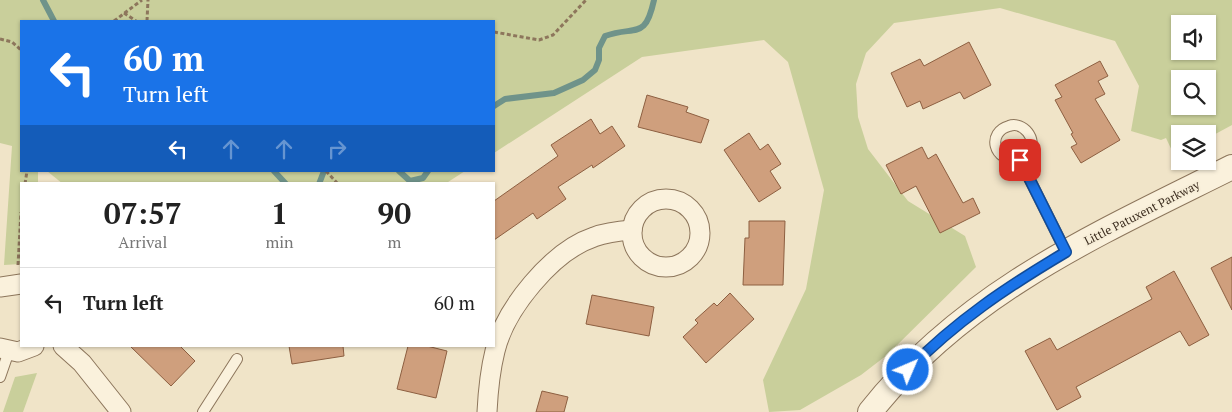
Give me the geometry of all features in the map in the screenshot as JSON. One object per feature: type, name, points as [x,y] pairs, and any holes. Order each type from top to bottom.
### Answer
[{"type":"street","name":"Little Patuxent Parkway","points":[[870,412],[920,358],[959,322],[1007,286],[1066,252],[1232,167]]},
{"type":"street","points":[[487,412],[495,350],[508,319],[523,295],[549,267],[577,246],[593,237],[632,230]]},
{"type":"street","points":[[5,349],[18,352],[31,347]]},
{"type":"street","points":[[65,347],[82,363],[121,412]]},
{"type":"lane","points":[[1020,160],[1066,252]]},
{"type":"lane","points":[[0,377],[5,349]]},
{"type":"lane","points":[[203,412],[237,358]]},
{"type":"path","points":[[115,20],[142,0]]},
{"type":"path","points":[[147,20],[148,0]]},
{"type":"path","points":[[495,32],[539,40],[553,35],[586,0]]},
{"type":"path","points":[[124,13],[134,20]]},
{"type":"path","points":[[0,40],[12,42],[20,49]]},
{"type":"path","points":[[327,172],[337,182]]},
{"type":"path","points":[[13,285],[20,221]]},
{"type":"green space","points":[[0,0],[1232,0],[1232,125],[1216,134],[1216,125],[1171,125],[1171,149],[1166,138],[1161,140],[1131,131],[1139,86],[1115,41],[1000,8],[894,23],[866,53],[856,84],[858,117],[868,149],[908,201],[965,236],[976,267],[887,355],[861,375],[800,410],[769,412],[763,380],[806,289],[824,190],[788,62],[764,40],[642,57],[495,152],[495,20],[20,20],[20,172],[38,172],[38,182],[20,182],[20,264],[4,265],[12,146],[0,143]]},
{"type":"green space","points":[[48,172],[463,172],[448,182],[61,182]]},
{"type":"green space","points":[[37,373],[23,412],[3,412],[15,377]]},
{"type":"building","points":[[969,42],[991,85],[964,99],[960,92],[923,109],[920,101],[907,107],[891,73],[920,59],[924,66]]},
{"type":"building","points":[[1100,61],[1108,76],[1098,81],[1105,94],[1095,99],[1120,140],[1081,163],[1071,147],[1077,144],[1071,134],[1073,133],[1055,100],[1062,97],[1055,85]]},
{"type":"building","points":[[647,95],[688,107],[686,112],[709,120],[701,143],[638,127]]},
{"type":"building","points":[[591,119],[600,134],[612,126],[625,146],[593,168],[592,165],[558,187],[566,199],[537,219],[533,213],[495,239],[495,200],[558,156],[551,145]]},
{"type":"building","points":[[749,133],[760,150],[768,144],[781,164],[770,171],[781,188],[759,202],[724,150]]},
{"type":"building","points":[[922,147],[928,159],[936,154],[963,203],[973,198],[980,213],[940,233],[916,186],[901,194],[886,165]]},
{"type":"building","points":[[749,221],[785,221],[783,285],[743,285],[745,238],[749,238]]},
{"type":"building","points":[[1232,257],[1232,310],[1211,268]]},
{"type":"building","points":[[1174,271],[1209,335],[1189,346],[1180,331],[1076,387],[1081,397],[1057,410],[1025,351],[1050,338],[1057,350],[1152,299],[1146,287]]},
{"type":"building","points":[[730,293],[754,319],[706,363],[683,337],[698,323],[695,320],[714,303],[717,306]]},
{"type":"building","points":[[592,295],[654,307],[649,336],[586,324]]},
{"type":"building","points":[[131,347],[181,347],[195,361],[171,386]]},
{"type":"building","points":[[289,347],[343,347],[344,356],[292,364]]},
{"type":"building","points":[[408,347],[431,347],[447,351],[436,398],[397,389]]},
{"type":"building","points":[[542,391],[568,397],[564,412],[536,412]]},
{"type":"waterway","points":[[43,0],[53,20]]},
{"type":"waterway","points":[[495,105],[505,99],[554,93],[583,80],[595,70],[599,60],[599,48],[605,36],[643,27],[651,13],[654,0]]},
{"type":"waterway","points":[[275,172],[284,182]]},
{"type":"waterway","points":[[320,182],[324,172]]},
{"type":"waterway","points":[[400,172],[410,181],[423,178],[427,172]]},
{"type":"route","points":[[908,370],[959,322],[1007,286],[1066,252],[1020,160]]}]
